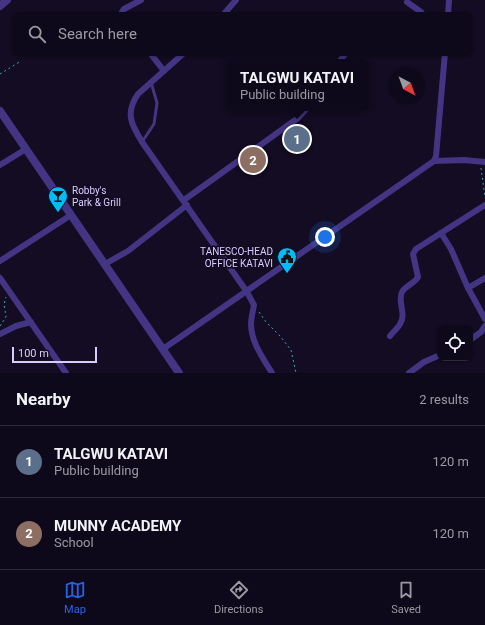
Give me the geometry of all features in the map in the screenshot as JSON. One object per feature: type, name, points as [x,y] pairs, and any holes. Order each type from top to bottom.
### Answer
[{"type":"street","points":[[0,6],[8,0]]},
{"type":"street","points":[[122,12],[124,9],[141,0]]},
{"type":"street","points":[[226,12],[236,0]]},
{"type":"street","points":[[448,12],[449,0]]},
{"type":"street","points":[[407,2],[421,12]]},
{"type":"street","points":[[152,56],[164,71]]},
{"type":"street","points":[[181,56],[138,94],[130,108],[131,120],[142,142],[247,292],[254,305],[251,323],[253,337],[256,346],[272,373]]},
{"type":"street","points":[[434,161],[436,156],[445,56]]},
{"type":"street","points":[[0,111],[179,373]]},
{"type":"street","points":[[105,264],[128,251],[185,202],[298,118],[304,111]]},
{"type":"street","points":[[0,165],[26,149]]},
{"type":"street","points":[[163,349],[434,161],[464,160],[485,162]]},
{"type":"street","points":[[390,336],[401,323],[403,313],[400,298],[403,290],[416,281],[418,277],[413,254],[416,248],[485,205]]},
{"type":"street","points":[[0,261],[71,215]]},
{"type":"street","points":[[441,233],[452,249],[468,288],[485,319]]},
{"type":"street","points":[[0,278],[8,291],[26,313],[66,373]]},
{"type":"street","points":[[468,288],[485,278]]},
{"type":"street","points":[[20,324],[26,313]]},
{"type":"street","points":[[0,334],[20,324],[31,322]]},
{"type":"street","points":[[473,338],[481,332],[485,326]]},
{"type":"street","points":[[409,373],[424,362],[437,356]]},
{"type":"lane","points":[[142,142],[154,124],[156,103],[151,82]]},
{"type":"path","points":[[0,74],[20,60]]},
{"type":"path","points":[[476,161],[483,171],[485,197]]},
{"type":"path","points":[[0,326],[6,317],[4,304],[8,291]]},
{"type":"path","points":[[254,305],[266,322],[291,350],[296,373]]},
{"type":"place","name":"TALGWU KATAVI","points":[[297,139]]},
{"type":"place","name":"MUNNY ACADEMY","points":[[253,160]]},
{"type":"place","name":"Robby's Park & Grill","points":[[58,213]]},
{"type":"place","name":"TANESCO-HEAD OFFICE KATAVI","points":[[287,274]]}]
